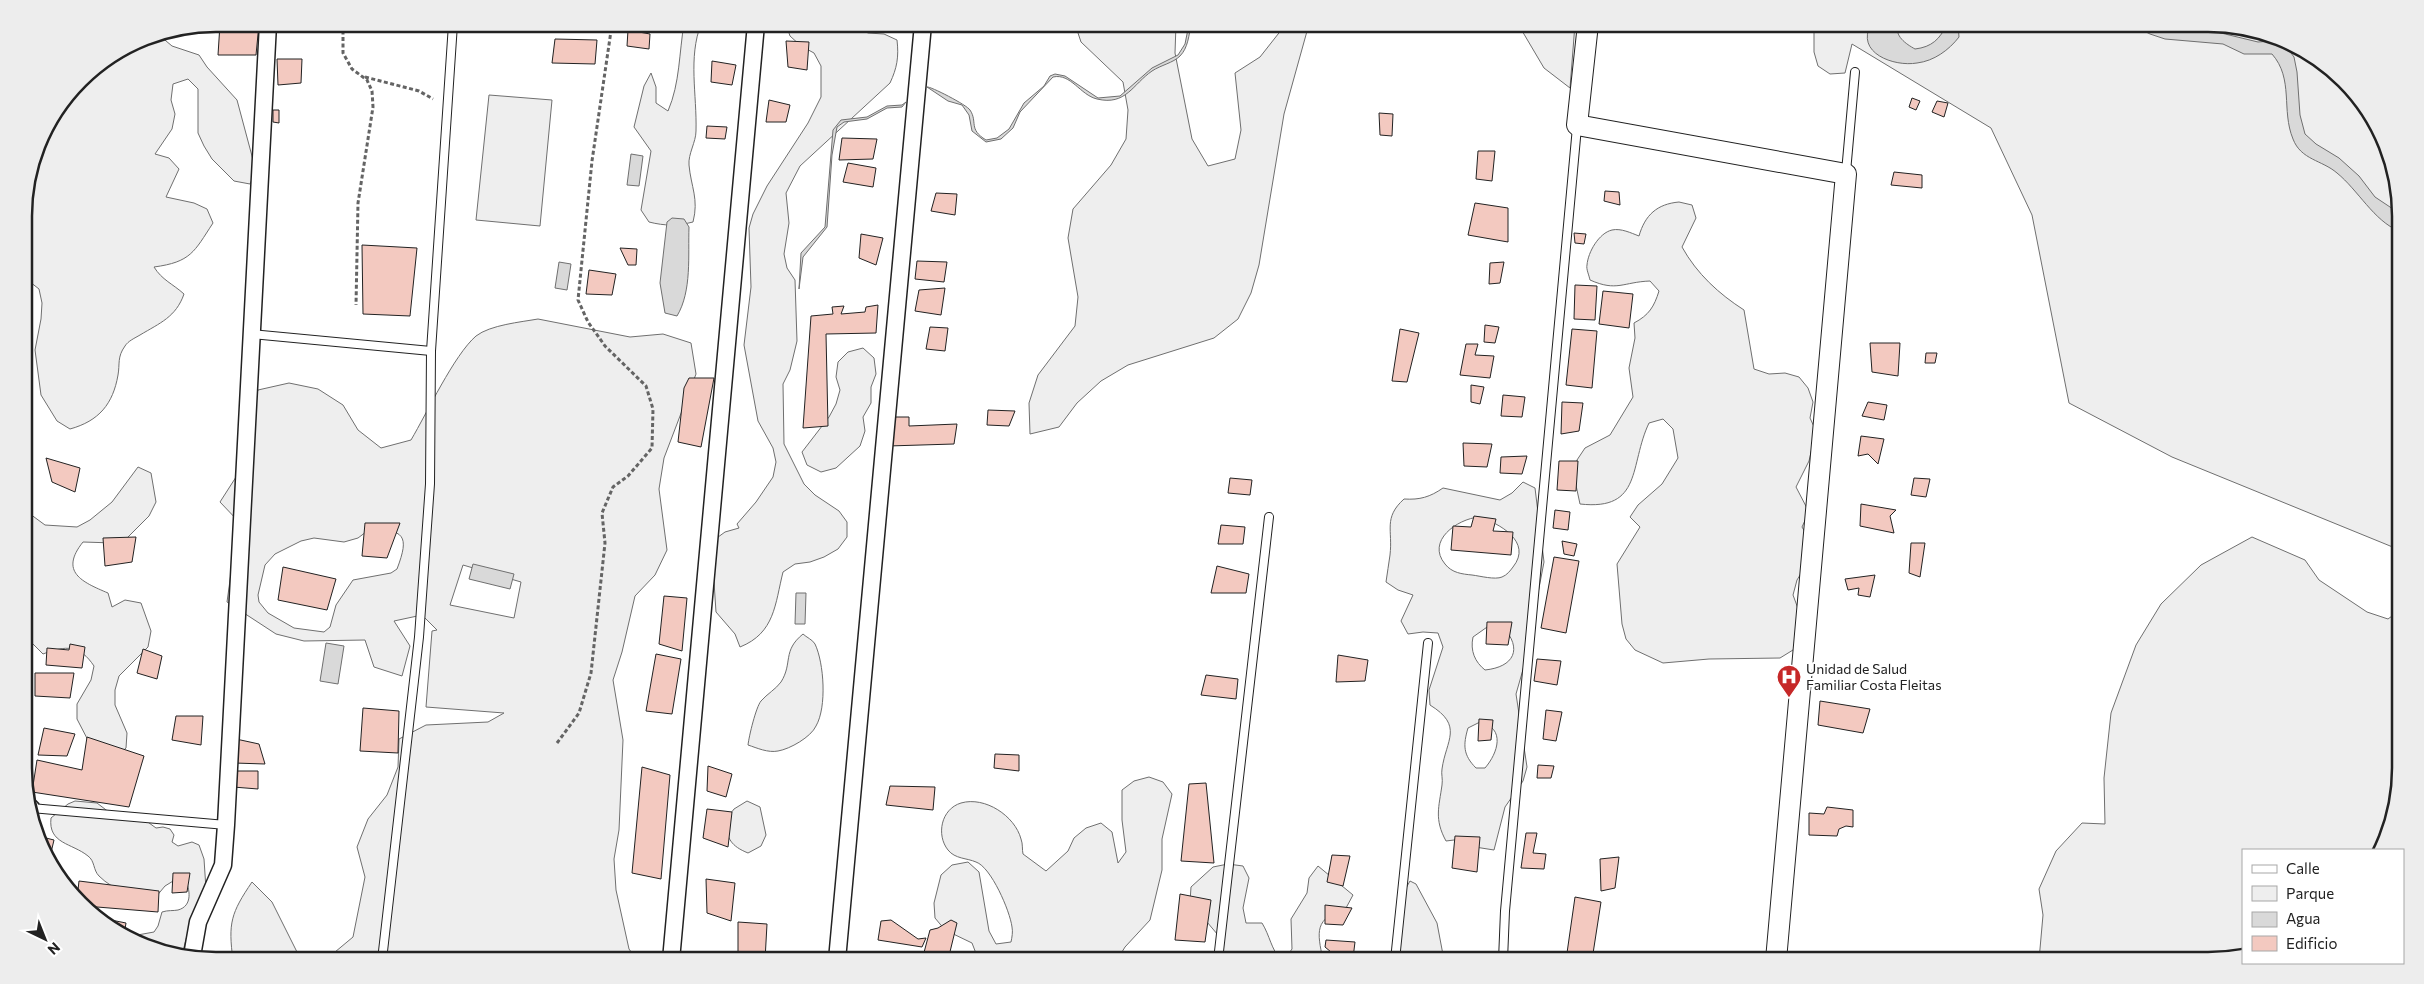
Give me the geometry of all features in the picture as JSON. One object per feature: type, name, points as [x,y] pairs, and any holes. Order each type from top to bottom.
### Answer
[{"type":"street","points":[[193,950],[198,922],[223,865],[268,32]]},
{"type":"street","points":[[672,952],[755,32]]},
{"type":"street","points":[[838,952],[922,32]]},
{"type":"street","points":[[1587,32],[1577,124],[1846,174],[1777,952]]},
{"type":"lane","points":[[383,952],[418,637],[430,484],[431,351],[452,32]]},
{"type":"lane","points":[[1846,174],[1855,72]]},
{"type":"lane","points":[[1503,952],[1505,911],[1577,124]]},
{"type":"lane","points":[[251,334],[431,351]]},
{"type":"lane","points":[[1219,952],[1269,518]]},
{"type":"lane","points":[[1396,952],[1428,643]]},
{"type":"lane","points":[[38,810],[226,825]]},
{"type":"path","points":[[343,32],[343,53],[352,69],[362,76],[419,91],[433,98]]},
{"type":"path","points":[[557,743],[579,713],[592,673],[605,544],[602,513],[613,488],[628,476],[652,448],[654,409],[646,386],[605,346],[588,322],[578,300],[592,161],[611,32]]},
{"type":"path","points":[[356,305],[358,203],[373,107],[372,91],[362,76]]},
{"type":"green space","points":[[683,32],[699,32],[694,63],[696,135],[689,161],[695,200],[695,214],[693,222],[666,225],[649,222],[641,210],[651,151],[634,127],[644,86],[651,73],[656,87],[656,103],[668,111],[677,79]]},
{"type":"green space","points":[[789,32],[866,32],[884,34],[897,40],[898,57],[890,83],[800,166],[786,193],[789,223],[784,254],[787,268],[795,280],[797,341],[790,370],[783,384],[784,444],[804,484],[815,495],[839,511],[847,522],[847,537],[838,549],[824,557],[810,562],[795,564],[783,572],[775,606],[767,626],[752,641],[740,647],[735,634],[716,612],[714,582],[709,567],[714,540],[725,532],[739,528],[737,524],[756,502],[773,477],[776,462],[773,448],[758,421],[744,345],[751,287],[749,228],[753,214],[767,186],[808,123],[821,97],[821,66],[814,53],[801,46],[790,36]]},
{"type":"green space","points":[[1078,32],[1176,32],[1175,53],[1192,139],[1208,166],[1235,159],[1241,130],[1235,73],[1260,57],[1280,32],[1307,32],[1284,114],[1259,265],[1251,293],[1238,319],[1214,338],[1128,365],[1101,381],[1077,403],[1059,427],[1030,434],[1029,403],[1038,375],[1075,326],[1078,297],[1068,238],[1073,209],[1111,165],[1126,139],[1128,110],[1123,82],[1081,42]]},
{"type":"green space","points":[[1523,32],[1574,32],[1570,88],[1544,68]]},
{"type":"green space","points":[[1814,32],[2208,32],[2244,36],[2267,42],[2289,51],[2320,70],[2354,104],[2367,124],[2382,157],[2390,192],[2392,216],[2392,547],[2172,457],[2069,403],[2032,215],[1991,128],[1852,44],[1845,73],[1830,74],[1818,66],[1814,52]]},
{"type":"green space","points":[[165,40],[172,46],[199,55],[207,67],[237,100],[256,171],[250,184],[234,181],[212,159],[198,133],[198,89],[188,79],[173,84],[171,100],[175,114],[172,129],[155,154],[169,158],[179,169],[166,197],[194,203],[207,209],[213,223],[196,248],[184,259],[154,267],[164,279],[184,294],[181,302],[166,319],[126,344],[119,360],[116,385],[108,403],[97,416],[80,426],[70,429],[57,421],[41,395],[35,350],[41,319],[42,303],[39,289],[32,284],[34,192],[46,146],[63,114],[86,86],[104,70],[146,46]]},
{"type":"green space","points":[[489,95],[552,100],[540,226],[476,220]]},
{"type":"green space","points":[[1679,202],[1692,205],[1696,218],[1682,247],[1694,266],[1709,283],[1744,310],[1754,369],[1769,374],[1785,373],[1799,377],[1808,388],[1813,402],[1810,418],[1816,431],[1809,461],[1796,487],[1809,512],[1802,527],[1809,539],[1813,554],[1797,580],[1793,595],[1803,622],[1802,637],[1793,650],[1780,658],[1709,659],[1663,663],[1635,650],[1626,639],[1622,624],[1617,564],[1640,527],[1630,517],[1638,505],[1662,484],[1678,458],[1673,429],[1663,419],[1649,423],[1631,482],[1624,493],[1615,500],[1600,504],[1580,504],[1574,476],[1577,460],[1585,448],[1610,435],[1633,397],[1629,368],[1635,338],[1634,323],[1644,317],[1650,310],[1659,291],[1650,281],[1614,286],[1599,284],[1590,280],[1587,270],[1588,260],[1595,244],[1607,232],[1619,230],[1639,236],[1645,222],[1653,212],[1664,205]]},
{"type":"green space","points":[[538,319],[630,337],[663,334],[691,343],[696,374],[664,458],[659,489],[667,550],[655,575],[635,596],[622,652],[613,680],[623,740],[619,830],[614,859],[616,890],[631,952],[335,952],[353,937],[365,877],[357,847],[368,819],[387,795],[398,767],[399,739],[426,725],[488,722],[504,713],[426,707],[432,631],[437,630],[422,615],[394,621],[410,646],[402,676],[374,667],[365,640],[304,641],[276,634],[227,602],[231,573],[249,550],[240,523],[220,502],[254,449],[247,418],[258,390],[289,383],[318,389],[343,405],[358,430],[381,448],[411,440],[450,370],[476,336],[489,329]],"holes":[[[370,529],[397,533],[401,537],[403,549],[397,569],[391,573],[353,580],[336,605],[330,627],[324,632],[294,628],[268,613],[259,602],[258,595],[265,565],[275,554],[301,541],[314,538],[344,542],[358,538]],[[463,565],[521,582],[514,618],[450,605]]]},
{"type":"green space","points":[[863,348],[874,358],[876,374],[871,387],[871,403],[863,417],[865,431],[860,446],[836,468],[821,472],[807,465],[802,452],[829,417],[836,404],[840,390],[836,377],[838,362],[848,352]]},
{"type":"green space","points":[[138,467],[151,473],[156,502],[149,516],[127,538],[114,543],[83,542],[76,552],[73,561],[77,575],[82,580],[108,593],[112,607],[125,600],[141,603],[151,631],[148,647],[119,676],[115,690],[115,705],[127,733],[126,748],[115,758],[91,746],[77,719],[77,704],[91,680],[94,666],[89,659],[78,651],[66,648],[43,654],[32,643],[32,515],[45,525],[77,527],[90,520],[112,502]]},
{"type":"green space","points":[[1523,482],[1535,488],[1544,562],[1524,666],[1516,694],[1527,767],[1523,781],[1505,807],[1494,850],[1475,847],[1462,839],[1446,841],[1442,833],[1439,807],[1442,769],[1449,742],[1450,727],[1447,720],[1430,705],[1429,690],[1443,647],[1438,633],[1408,634],[1401,621],[1413,595],[1398,590],[1386,582],[1391,546],[1391,518],[1397,506],[1404,499],[1425,497],[1443,488],[1500,500],[1512,493]],"holes":[[[1479,517],[1504,529],[1511,535],[1519,549],[1518,558],[1513,567],[1502,577],[1492,578],[1457,572],[1448,567],[1440,555],[1439,547],[1447,533],[1462,522]],[[1490,625],[1503,627],[1513,643],[1512,656],[1503,665],[1485,670],[1474,656],[1472,647],[1473,637]],[[1480,722],[1494,730],[1497,742],[1496,748],[1485,768],[1476,768],[1466,754],[1465,740],[1468,728]]]},
{"type":"green space","points":[[2252,537],[2305,560],[2319,580],[2367,612],[2388,619],[2392,616],[2392,768],[2388,804],[2378,838],[2373,849],[2242,849],[2242,948],[2208,952],[2040,952],[2043,915],[2039,889],[2056,851],[2082,823],[2105,824],[2104,778],[2111,713],[2136,645],[2161,604],[2201,565]]},
{"type":"green space","points":[[803,634],[815,644],[821,662],[823,697],[822,708],[816,726],[805,738],[783,750],[763,750],[748,745],[759,704],[781,682],[787,669],[792,646]]},
{"type":"green space","points":[[1149,777],[1163,782],[1172,794],[1162,839],[1162,870],[1150,920],[1122,952],[975,952],[972,943],[945,930],[935,918],[934,903],[941,875],[952,865],[968,862],[979,872],[989,931],[996,944],[1011,942],[1012,929],[1008,911],[999,890],[988,872],[976,862],[954,855],[944,844],[942,823],[954,806],[961,803],[980,802],[998,810],[1006,816],[1018,831],[1022,841],[1023,854],[1046,871],[1068,851],[1074,838],[1086,828],[1101,823],[1112,832],[1118,863],[1126,852],[1122,820],[1122,790],[1134,781]]},
{"type":"green space","points":[[75,801],[97,803],[114,816],[145,820],[156,828],[170,829],[174,835],[172,842],[178,846],[192,842],[199,845],[204,859],[206,889],[190,924],[184,949],[157,942],[139,935],[154,932],[162,912],[178,910],[186,905],[189,892],[185,879],[178,878],[165,886],[155,898],[125,892],[111,886],[97,874],[90,858],[62,842],[53,833],[51,818],[68,804]]},
{"type":"green space","points":[[747,801],[760,807],[766,835],[761,846],[748,853],[738,848],[731,841],[727,833],[725,821],[734,809]]},
{"type":"green space","points":[[1228,864],[1243,866],[1249,878],[1243,908],[1246,923],[1262,923],[1276,952],[1219,952],[1218,935],[1190,902],[1191,887],[1213,867]]},
{"type":"green space","points":[[1318,866],[1353,895],[1346,908],[1328,917],[1320,927],[1322,952],[1290,952],[1292,949],[1291,919],[1307,893],[1309,878]]},
{"type":"green space","points":[[1410,881],[1416,884],[1437,923],[1442,952],[1392,952],[1398,940],[1406,888]]},
{"type":"green space","points":[[252,882],[272,902],[297,952],[232,952],[231,927],[235,911]]},
{"type":"water","points":[[1187,32],[1190,32],[1185,49],[1180,56],[1152,71],[1122,97],[1115,99],[1107,100],[1091,97],[1065,78],[1053,77],[1020,112],[1013,128],[1001,139],[986,142],[972,131],[969,115],[962,105],[948,101],[927,87],[935,89],[948,96],[970,110],[975,129],[986,140],[997,138],[1009,129],[1024,103],[1044,86],[1050,76],[1055,74],[1065,76],[1098,98],[1120,96],[1152,68],[1178,55],[1185,44]]},
{"type":"water","points":[[1868,32],[1898,32],[1905,42],[1915,49],[1931,44],[1942,32],[1959,32],[1959,37],[1951,46],[1935,57],[1923,62],[1908,64],[1898,63],[1879,56],[1868,43]]},
{"type":"water","points":[[2146,32],[2221,33],[2258,42],[2267,42],[2290,51],[2294,57],[2297,72],[2300,115],[2305,134],[2316,144],[2339,158],[2359,176],[2375,197],[2391,208],[2392,227],[2374,213],[2337,173],[2306,156],[2297,146],[2290,128],[2283,74],[2272,54],[2244,54],[2223,44],[2165,39]]},
{"type":"water","points":[[906,102],[902,107],[887,108],[867,119],[844,122],[837,127],[832,155],[827,227],[803,257],[799,289],[801,253],[825,227],[833,130],[841,120],[867,117],[887,106],[902,105]]},
{"type":"water","points":[[631,154],[643,156],[639,186],[627,185]]},
{"type":"water","points":[[672,218],[684,219],[689,227],[687,284],[682,306],[677,316],[665,313],[660,283],[667,222]]},
{"type":"water","points":[[559,262],[571,264],[567,290],[555,288]]},
{"type":"water","points":[[473,564],[514,574],[510,589],[469,579]]},
{"type":"water","points":[[796,593],[806,593],[805,624],[795,624]]},
{"type":"water","points":[[326,643],[344,646],[338,684],[320,681]]},
{"type":"building","points":[[219,32],[258,32],[256,55],[218,55]]},
{"type":"building","points":[[628,32],[650,34],[649,49],[627,46]]},
{"type":"building","points":[[555,39],[597,40],[595,64],[552,63]]},
{"type":"building","points":[[786,41],[809,42],[807,70],[788,67]]},
{"type":"building","points":[[277,59],[302,59],[301,83],[278,85]]},
{"type":"building","points":[[712,61],[736,65],[732,85],[711,82]]},
{"type":"building","points":[[1912,98],[1920,101],[1916,110],[1909,107]]},
{"type":"building","points":[[769,100],[790,105],[786,122],[766,122]]},
{"type":"building","points":[[1937,101],[1948,103],[1944,117],[1932,112]]},
{"type":"building","points":[[273,110],[279,110],[279,123],[273,122]]},
{"type":"building","points":[[1379,113],[1393,114],[1392,136],[1380,135]]},
{"type":"building","points":[[707,126],[727,127],[725,139],[706,138]]},
{"type":"building","points":[[842,138],[877,139],[873,159],[839,160]]},
{"type":"building","points":[[1478,151],[1495,151],[1492,181],[1476,179]]},
{"type":"building","points":[[848,163],[876,168],[873,187],[843,182]]},
{"type":"building","points":[[1894,172],[1922,175],[1922,188],[1891,185]]},
{"type":"building","points":[[1605,191],[1619,192],[1620,205],[1604,201]]},
{"type":"building","points":[[936,193],[957,194],[955,215],[931,211]]},
{"type":"building","points":[[1475,203],[1508,208],[1508,242],[1468,235]]},
{"type":"building","points":[[1574,233],[1586,234],[1584,244],[1575,243]]},
{"type":"building","points":[[861,234],[883,238],[876,265],[859,258]]},
{"type":"building","points":[[362,245],[417,248],[410,316],[363,314]]},
{"type":"building","points":[[620,248],[637,249],[636,265],[628,265]]},
{"type":"building","points":[[917,261],[947,262],[944,282],[915,279]]},
{"type":"building","points":[[1504,262],[1500,283],[1489,284],[1490,263]]},
{"type":"building","points":[[589,270],[616,274],[612,295],[586,294]]},
{"type":"building","points":[[1575,285],[1597,286],[1595,320],[1574,319]]},
{"type":"building","points":[[945,288],[941,315],[915,311],[919,290]]},
{"type":"building","points":[[1603,291],[1633,294],[1629,328],[1599,324]]},
{"type":"building","points":[[878,305],[876,333],[826,334],[828,426],[803,428],[811,316],[833,314],[832,307],[844,306],[841,314],[865,312],[866,307]]},
{"type":"building","points":[[1485,325],[1499,327],[1495,343],[1484,342]]},
{"type":"building","points":[[930,327],[948,328],[945,351],[926,349]]},
{"type":"building","points":[[1400,329],[1419,333],[1407,382],[1392,381]]},
{"type":"building","points":[[1572,329],[1597,331],[1592,388],[1566,385]]},
{"type":"building","points":[[1870,343],[1900,343],[1898,376],[1872,372]]},
{"type":"building","points":[[1466,344],[1478,344],[1475,355],[1494,356],[1490,378],[1460,375]]},
{"type":"building","points":[[1926,353],[1937,353],[1935,363],[1925,363]]},
{"type":"building","points":[[689,378],[714,378],[701,447],[678,442],[684,388]]},
{"type":"building","points":[[1471,385],[1484,387],[1480,404],[1471,402]]},
{"type":"building","points":[[1503,395],[1525,397],[1522,417],[1501,416]]},
{"type":"building","points":[[1562,402],[1583,403],[1579,431],[1561,434]]},
{"type":"building","points":[[1868,402],[1887,405],[1884,420],[1862,416]]},
{"type":"building","points":[[988,410],[1015,411],[1009,426],[987,425]]},
{"type":"building","points":[[889,417],[909,417],[909,426],[957,424],[954,444],[888,446]]},
{"type":"building","points":[[1861,436],[1884,439],[1878,464],[1868,454],[1858,456]]},
{"type":"building","points":[[1463,443],[1492,444],[1487,467],[1464,466]]},
{"type":"building","points":[[1527,456],[1522,474],[1500,473],[1501,457]]},
{"type":"building","points":[[46,458],[80,468],[75,492],[52,482]]},
{"type":"building","points":[[1559,461],[1578,461],[1576,491],[1557,490]]},
{"type":"building","points":[[1230,478],[1252,480],[1250,495],[1228,493]]},
{"type":"building","points":[[1914,478],[1930,479],[1926,497],[1911,495]]},
{"type":"building","points":[[1861,504],[1896,510],[1890,516],[1894,533],[1860,526]]},
{"type":"building","points":[[1555,510],[1570,512],[1568,530],[1553,528]]},
{"type":"building","points":[[1474,516],[1496,519],[1493,531],[1513,532],[1511,555],[1451,550],[1453,526],[1471,527]]},
{"type":"building","points":[[365,523],[400,523],[387,558],[362,556]]},
{"type":"building","points":[[1221,525],[1245,527],[1243,544],[1218,544]]},
{"type":"building","points":[[136,537],[132,562],[105,566],[103,538]]},
{"type":"building","points":[[1562,541],[1577,544],[1574,556],[1564,554]]},
{"type":"building","points":[[1911,543],[1925,543],[1920,577],[1909,573]]},
{"type":"building","points":[[1554,557],[1579,561],[1566,633],[1541,628]]},
{"type":"building","points":[[1217,566],[1249,574],[1246,593],[1211,593]]},
{"type":"building","points":[[283,567],[336,579],[327,610],[278,600]]},
{"type":"building","points":[[1875,575],[1870,597],[1858,595],[1859,588],[1848,590],[1845,579]]},
{"type":"building","points":[[664,596],[687,598],[682,651],[659,644]]},
{"type":"building","points":[[1487,622],[1512,622],[1508,645],[1486,644]]},
{"type":"building","points":[[70,644],[85,647],[82,668],[46,665],[47,648],[69,650]]},
{"type":"building","points":[[143,649],[162,656],[157,679],[137,673]]},
{"type":"building","points":[[656,654],[681,659],[672,714],[646,711]]},
{"type":"building","points":[[1338,655],[1368,660],[1365,681],[1336,682]]},
{"type":"building","points":[[1537,659],[1561,661],[1557,685],[1534,681]]},
{"type":"building","points":[[35,673],[74,673],[70,698],[35,696]]},
{"type":"building","points":[[1206,675],[1238,679],[1236,699],[1201,695]]},
{"type":"building","points":[[1820,701],[1870,709],[1863,733],[1818,725]]},
{"type":"building","points":[[363,708],[399,711],[398,753],[360,751]]},
{"type":"building","points":[[1546,710],[1562,712],[1556,741],[1543,739]]},
{"type":"building","points":[[176,716],[203,716],[201,745],[172,740]]},
{"type":"building","points":[[1479,719],[1493,720],[1491,740],[1478,741]]},
{"type":"building","points":[[44,728],[75,734],[67,756],[38,755]]},
{"type":"building","points":[[87,737],[144,756],[129,807],[34,792],[33,784],[37,760],[82,770]]},
{"type":"building","points":[[236,739],[259,744],[265,764],[234,763]]},
{"type":"building","points":[[995,754],[1019,755],[1019,771],[994,768]]},
{"type":"building","points":[[1538,765],[1554,766],[1551,778],[1537,778]]},
{"type":"building","points":[[708,766],[732,774],[726,797],[707,791]]},
{"type":"building","points":[[642,767],[670,775],[661,879],[632,873]]},
{"type":"building","points":[[233,771],[258,771],[258,789],[233,787]]},
{"type":"building","points":[[1206,783],[1214,863],[1181,861],[1189,784]]},
{"type":"building","points":[[890,786],[935,787],[933,810],[886,805]]},
{"type":"building","points":[[1827,807],[1853,810],[1853,827],[1846,826],[1839,829],[1837,836],[1809,835],[1809,813],[1824,814]]},
{"type":"building","points":[[707,809],[732,812],[728,847],[703,838]]},
{"type":"building","points":[[1526,833],[1537,833],[1533,853],[1546,854],[1544,869],[1521,868]]},
{"type":"building","points":[[1455,836],[1480,837],[1477,872],[1452,868]]},
{"type":"building","points":[[46,838],[54,840],[52,850]]},
{"type":"building","points":[[1332,855],[1350,856],[1343,886],[1327,882]]},
{"type":"building","points":[[1619,857],[1615,888],[1601,891],[1600,859]]},
{"type":"building","points":[[173,873],[190,873],[187,892],[172,893]]},
{"type":"building","points":[[706,879],[735,883],[731,921],[707,913]]},
{"type":"building","points":[[79,881],[159,891],[158,912],[96,907],[78,889]]},
{"type":"building","points":[[1180,894],[1211,900],[1205,942],[1175,940]]},
{"type":"building","points":[[1575,897],[1601,902],[1593,952],[1567,952]]},
{"type":"building","points":[[1325,905],[1352,908],[1343,925],[1325,924]]},
{"type":"building","points":[[113,920],[126,923],[125,928]]},
{"type":"building","points":[[891,920],[918,939],[926,938],[922,947],[878,940],[881,921]]},
{"type":"building","points":[[951,920],[957,923],[950,952],[924,952],[930,930],[938,928]]},
{"type":"building","points":[[738,922],[767,924],[765,952],[738,952]]},
{"type":"building","points":[[1326,940],[1355,942],[1354,952],[1331,952],[1325,947]]},
{"type":"place","name":"Unidad de Salud Familiar Costa Fleitas","points":[[1789,698]]}]
